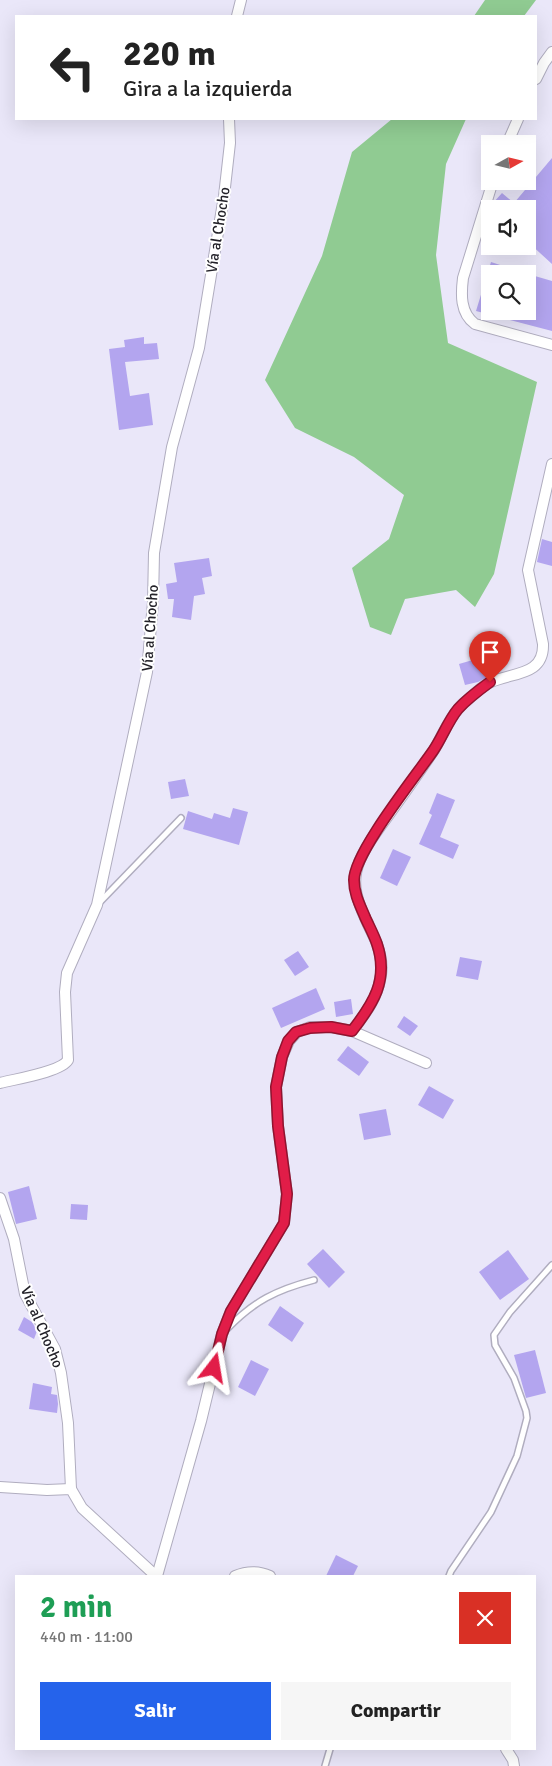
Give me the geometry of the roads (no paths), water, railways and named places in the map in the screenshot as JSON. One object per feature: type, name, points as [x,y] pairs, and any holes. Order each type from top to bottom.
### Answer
[{"type":"street","points":[[238,15],[241,0]]},
{"type":"street","points":[[537,77],[552,52]]},
{"type":"street","name":"Vía al Chocho","points":[[0,1083],[51,1070],[66,1064],[68,1060],[65,992],[67,974],[96,905],[148,672],[154,553],[172,447],[202,329],[224,196],[230,143],[228,120]]},
{"type":"street","points":[[511,135],[518,120]]},
{"type":"street","points":[[490,190],[462,278],[461,294],[464,309],[469,320],[475,324],[552,345]]},
{"type":"street","points":[[352,1031],[372,1003],[382,973],[380,954],[376,942],[356,895],[354,879],[357,865],[434,750],[458,709],[490,682],[525,672],[535,667],[544,652],[528,570],[552,464]]},
{"type":"street","points":[[156,1575],[201,1421],[222,1334],[231,1311],[284,1223],[287,1194],[278,1126],[276,1087],[282,1057],[288,1041],[296,1032],[310,1028],[331,1027],[352,1031],[426,1063]]},
{"type":"street","name":"Vía al Chocho","points":[[0,1198],[14,1239],[25,1294],[54,1349],[61,1373],[68,1422],[72,1489]]},
{"type":"street","points":[[0,1487],[47,1490],[72,1489],[82,1508],[155,1575]]},
{"type":"street","points":[[239,1575],[251,1572],[268,1575]]},
{"type":"street","points":[[507,1750],[513,1760],[514,1766]]},
{"type":"lane","points":[[96,905],[181,818]]},
{"type":"lane","points":[[449,1575],[491,1512],[517,1456],[527,1418],[514,1378],[495,1346],[494,1335],[510,1312],[552,1264]]},
{"type":"lane","points":[[222,1334],[241,1314],[262,1299],[287,1287],[314,1280]]},
{"type":"lane","points":[[325,1766],[330,1750]]}]
